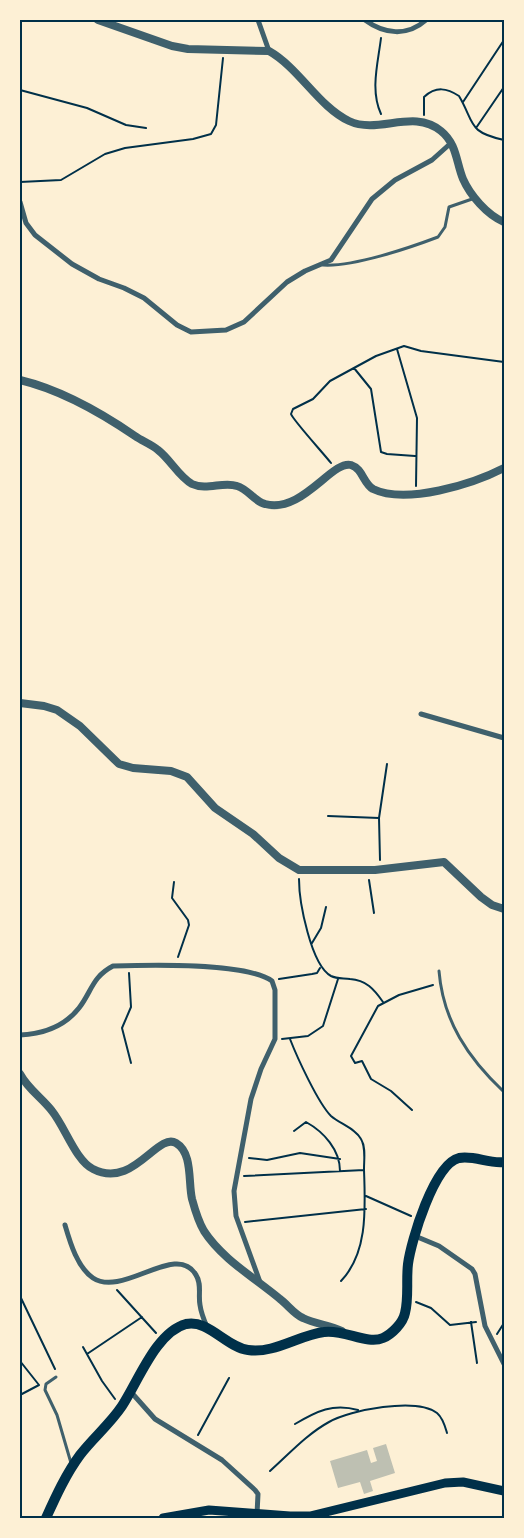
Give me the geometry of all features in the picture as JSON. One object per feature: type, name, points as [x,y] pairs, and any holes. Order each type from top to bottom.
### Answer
[{"type":"main road","points":[[46,1518],[72,1466],[122,1406],[163,1340],[177,1328],[187,1324],[199,1324],[233,1345],[247,1350],[275,1347],[320,1332],[344,1332],[370,1340],[383,1338],[402,1321],[406,1312],[408,1265],[420,1220],[439,1175],[447,1164],[458,1158],[504,1162]]},
{"type":"main road","points":[[164,1518],[209,1510],[310,1516],[445,1483],[463,1482],[504,1491]]},
{"type":"street","points":[[98,20],[172,46],[188,49],[269,52]]},
{"type":"street","points":[[258,20],[269,52],[346,119],[358,123],[424,121],[442,131],[456,151],[463,179],[475,198],[494,218],[504,222]]},
{"type":"street","points":[[365,20],[381,30],[413,29],[426,20]]},
{"type":"street","points":[[20,202],[31,230],[58,256],[99,279],[144,298],[177,325],[191,332],[208,332],[235,328],[287,282],[332,260],[339,252],[358,218],[372,200],[395,180],[432,160],[451,142]]},
{"type":"street","points":[[20,380],[86,405],[112,420],[157,449],[193,484],[208,487],[223,484],[237,486],[263,504],[275,506],[287,504],[302,496],[336,469],[350,464],[360,470],[371,488],[385,494],[446,490],[465,485],[504,468]]},
{"type":"street","points":[[20,703],[44,706],[57,710],[80,726],[119,764],[133,768],[171,770],[187,777],[215,808],[253,834],[279,858],[299,870],[380,870],[444,862],[481,897],[492,905],[504,909]]},
{"type":"street","points":[[421,714],[504,738]]},
{"type":"street","points":[[20,1035],[41,1033],[61,1024],[79,1008],[100,972],[113,966],[240,969],[266,976],[272,981],[275,990],[275,1040],[261,1068],[251,1099],[242,1157],[237,1176],[234,1205],[238,1222],[261,1285]]},
{"type":"street","points":[[20,1074],[52,1111],[80,1158],[94,1170],[119,1173],[132,1168],[162,1143],[170,1141],[177,1144],[184,1152],[187,1160],[192,1199],[198,1221],[206,1234],[261,1285],[301,1318],[344,1332]]},
{"type":"street","points":[[65,1225],[71,1244],[86,1271],[101,1282],[120,1282],[171,1264],[190,1268],[196,1274],[199,1283],[199,1304],[209,1330]]},
{"type":"street","points":[[415,1236],[439,1246],[472,1269],[475,1274],[483,1321],[504,1364]]},
{"type":"street","points":[[130,1392],[155,1419],[222,1460],[255,1490],[258,1494],[257,1514]]},
{"type":"lane","points":[[322,264],[332,265],[364,259],[438,237],[445,227],[450,207],[475,198]]},
{"type":"lane","points":[[439,971],[440,983],[449,1012],[463,1046],[484,1073],[504,1092]]},
{"type":"lane","points":[[56,1377],[46,1384],[44,1390],[57,1415],[72,1466]]},
{"type":"path","points":[[381,30],[376,68],[376,89],[380,111],[386,122]]},
{"type":"path","points":[[463,102],[504,40]]},
{"type":"path","points":[[20,182],[61,180],[105,154],[125,148],[193,139],[211,134],[216,125],[224,50]]},
{"type":"path","points":[[476,128],[504,87]]},
{"type":"path","points":[[424,121],[424,97],[437,89],[446,89],[459,96],[465,111],[476,128],[488,136],[504,140]]},
{"type":"path","points":[[20,90],[87,108],[126,125],[146,128]]},
{"type":"path","points":[[336,469],[293,419],[291,414],[293,409],[313,398],[330,380],[376,356],[404,346],[421,351],[504,362]]},
{"type":"path","points":[[397,348],[418,418],[415,456],[417,492]]},
{"type":"path","points":[[354,368],[371,389],[381,452],[415,456]]},
{"type":"path","points":[[380,870],[379,818],[386,764]]},
{"type":"path","points":[[328,816],[379,818]]},
{"type":"path","points":[[299,870],[301,909],[320,968],[338,979],[352,979],[369,984],[383,1002]]},
{"type":"path","points":[[368,870],[369,890],[374,912]]},
{"type":"path","points":[[174,882],[172,898],[188,920],[189,925],[180,948],[177,967]]},
{"type":"path","points":[[312,943],[321,928],[326,907]]},
{"type":"path","points":[[128,966],[131,1007],[122,1028],[130,1063]]},
{"type":"path","points":[[272,981],[317,973],[320,968]]},
{"type":"path","points":[[275,1040],[308,1036],[322,1026],[338,979]]},
{"type":"path","points":[[412,1110],[391,1092],[370,1079],[362,1061],[352,1061],[353,1051],[374,1012],[383,1002],[440,983]]},
{"type":"path","points":[[290,1039],[320,1100],[331,1115],[362,1139],[366,1209],[360,1246],[354,1261],[341,1281]]},
{"type":"path","points":[[294,1131],[303,1122],[309,1124],[324,1136],[340,1160],[340,1171]]},
{"type":"path","points":[[242,1157],[267,1160],[300,1153],[340,1160]]},
{"type":"path","points":[[237,1176],[364,1170]]},
{"type":"path","points":[[366,1196],[420,1220]]},
{"type":"path","points":[[238,1222],[366,1209]]},
{"type":"path","points":[[111,1283],[163,1340]]},
{"type":"path","points":[[20,1296],[54,1365],[56,1377]]},
{"type":"path","points":[[406,1299],[431,1308],[450,1324],[483,1321]]},
{"type":"path","points":[[87,1354],[142,1317]]},
{"type":"path","points":[[471,1322],[476,1364]]},
{"type":"path","points":[[83,1347],[102,1381],[122,1406]]},
{"type":"path","points":[[20,1361],[44,1390]]},
{"type":"path","points":[[194,1442],[229,1378]]},
{"type":"path","points":[[20,1395],[39,1385]]},
{"type":"path","points":[[270,1471],[322,1426],[330,1421],[360,1411],[406,1406],[430,1410],[441,1417],[447,1433]]},
{"type":"path","points":[[295,1424],[327,1408],[346,1407],[360,1411]]},
{"type":"building","points":[[386,1444],[395,1473],[370,1481],[373,1491],[364,1494],[360,1482],[338,1488],[330,1461],[367,1450],[371,1463],[377,1461],[373,1448]]}]
